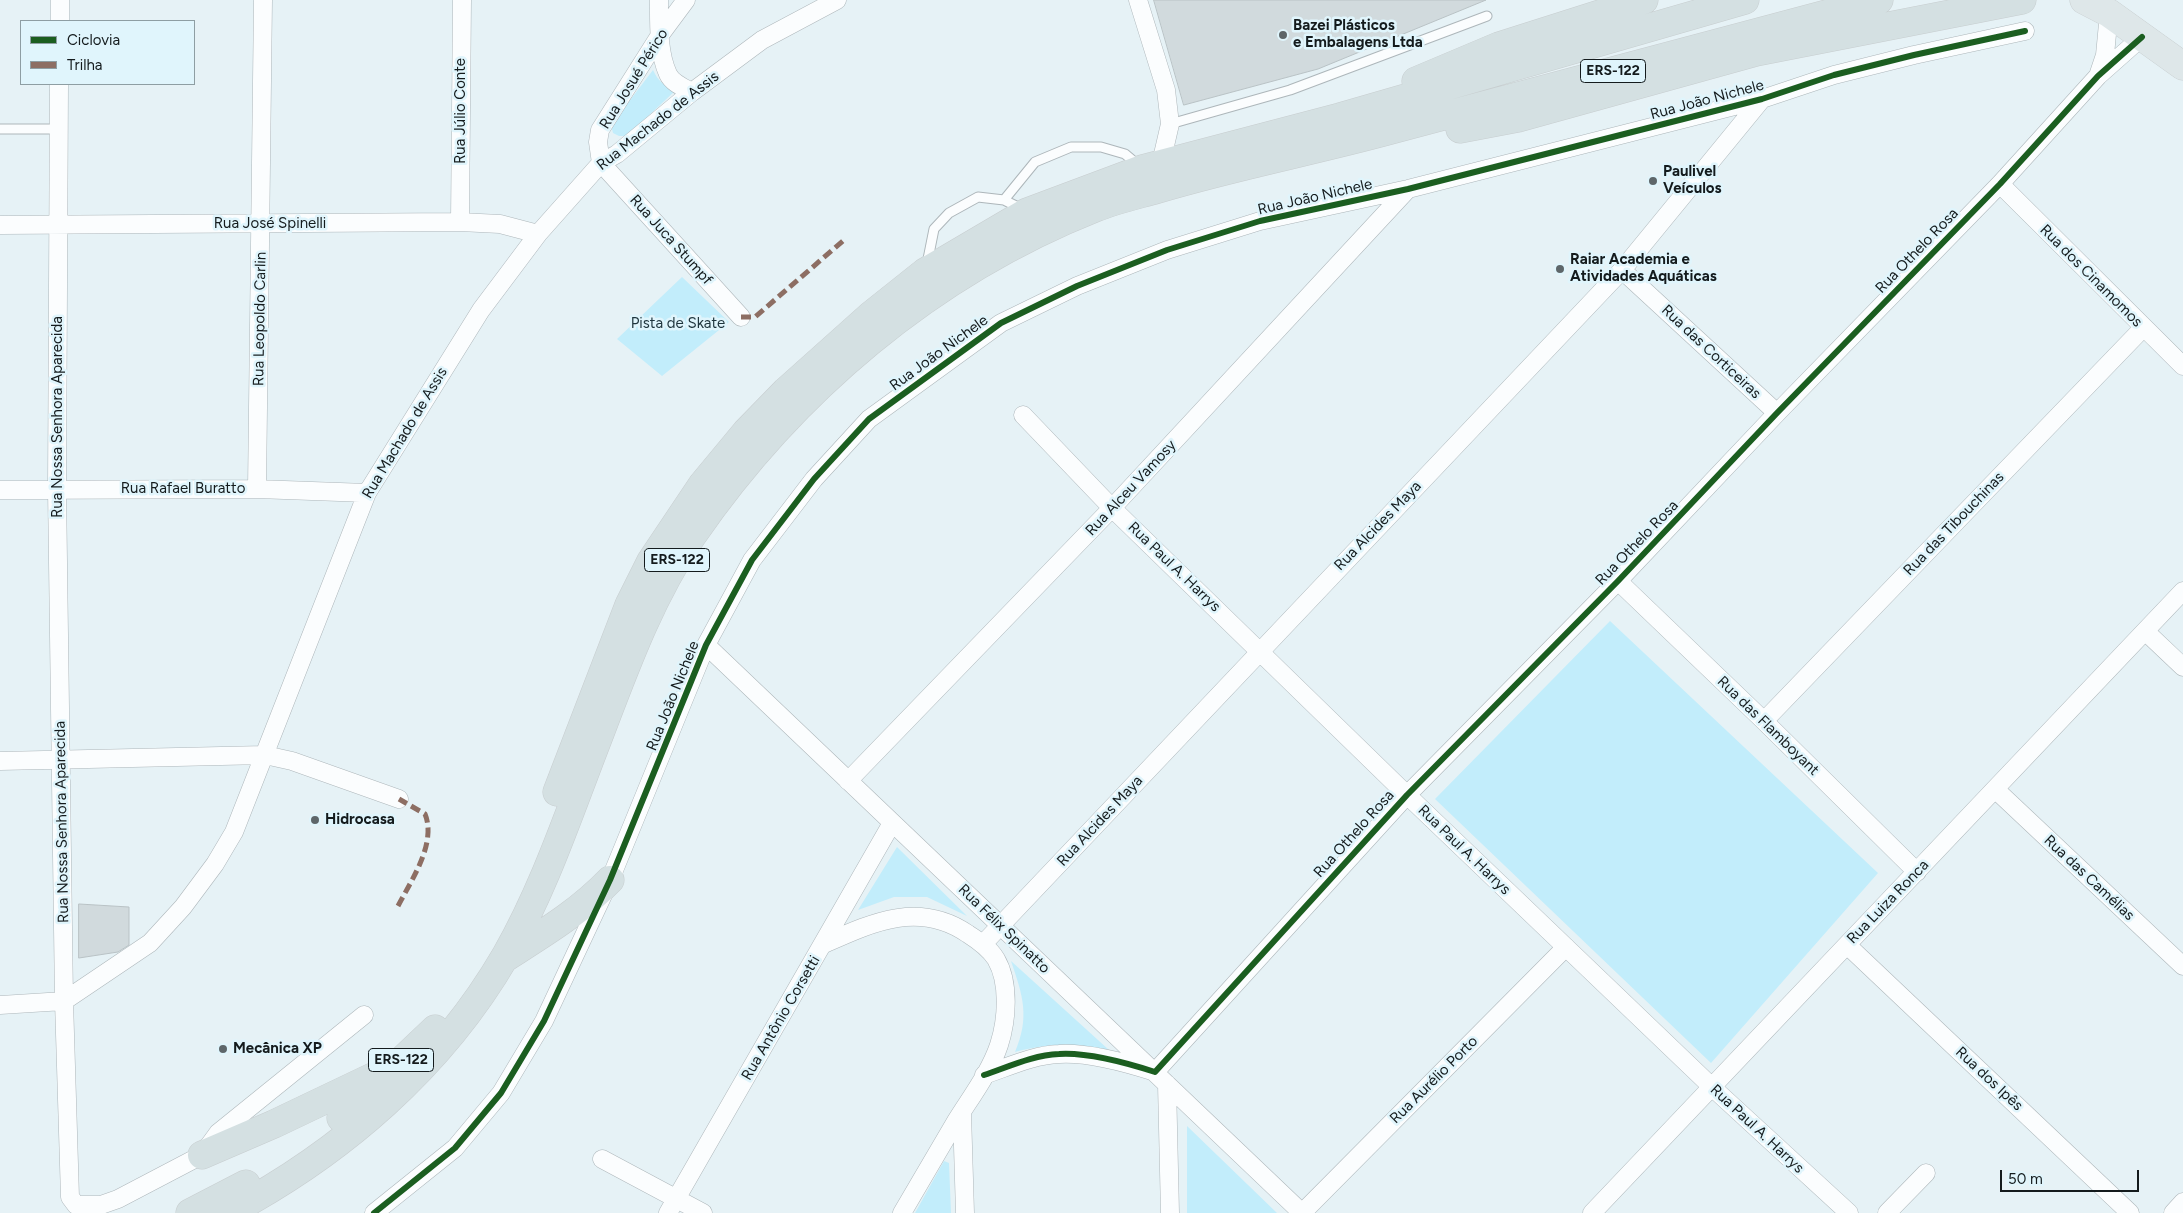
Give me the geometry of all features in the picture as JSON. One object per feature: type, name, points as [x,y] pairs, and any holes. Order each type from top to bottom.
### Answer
[{"type":"highway","points":[[1344,130],[1430,74],[1499,46],[1644,0]]},
{"type":"highway","name":"ERS-122","points":[[228,1213],[268,1192],[326,1153],[375,1114],[416,1075],[452,1034],[504,959],[548,866],[651,604],[690,540],[732,482],[806,399],[889,324],[980,262],[1098,207],[1197,178],[1745,0]]},
{"type":"highway","name":"ERS-122","points":[[190,1213],[258,1177],[312,1141],[357,1105],[435,1030],[475,971],[509,911],[531,861],[629,605],[651,562],[702,485],[746,432],[832,348],[925,272],[1015,206],[1151,166],[1344,130],[1879,0]]},
{"type":"highway","points":[[1344,130],[1426,136],[1518,118],[1756,52],[2022,0]]},
{"type":"highway","points":[[504,959],[568,919],[587,904],[610,880]]},
{"type":"highway","points":[[202,1155],[274,1124],[396,1066]]},
{"type":"main road","points":[[2084,0],[2109,13],[2183,66]]},
{"type":"street","points":[[60,0],[60,20]]},
{"type":"street","name":"Rua Leopoldo Carlin","points":[[257,488],[263,0]]},
{"type":"street","name":"Rua Júlio Conte","points":[[460,222],[462,0]]},
{"type":"street","points":[[659,0],[660,35],[668,75],[676,84],[692,92]]},
{"type":"street","name":"Rua Josué Périco","points":[[601,163],[598,142],[600,130],[660,35],[686,0]]},
{"type":"street","name":"Rua Machado de Assis","points":[[64,1001],[150,943],[183,907],[215,864],[234,832],[367,493],[481,310],[538,234],[601,163],[629,145],[692,92],[762,40],[837,0]]},
{"type":"street","points":[[1138,0],[1166,90],[1170,124],[1151,166]]},
{"type":"street","name":"Rua Othelo Rosa","points":[[2098,76],[2105,55],[2109,13]]},
{"type":"street","name":"Rua João Nichele","points":[[374,1213],[455,1148],[501,1094],[544,1021],[610,880],[706,646],[752,560],[814,478],[869,419],[1001,323],[1077,286],[1167,250],[1260,222],[1408,189],[1762,99],[1834,75],[1914,55],[2025,31]]},
{"type":"street","name":"Rua Othelo Rosa","points":[[1155,1072],[1406,795],[1618,582],[1777,413],[2000,184],[2098,76],[2142,37]]},
{"type":"street","name":"Rua Nossa Senhora Aparecida","points":[[59,85],[57,489],[64,1001],[68,1185],[70,1197],[76,1205],[101,1205],[118,1200],[202,1155],[218,1133],[364,1016]]},
{"type":"street","name":"Rua Alcides Maya","points":[[983,944],[1622,270],[1762,99]]},
{"type":"street","name":"Rua Juca Stumpf","points":[[601,163],[741,317]]},
{"type":"street","name":"Rua dos Cinamomos","points":[[2000,184],[2183,366]]},
{"type":"street","name":"Rua Alceu Vamosy","points":[[848,781],[1112,508],[1408,189]]},
{"type":"street","name":"Rua José Spinelli","points":[[0,226],[460,222],[500,224],[538,234]]},
{"type":"street","name":"Rua das Corticeiras","points":[[1622,270],[1777,413]]},
{"type":"street","name":"Rua das Tibouchinas","points":[[1764,721],[2143,328]]},
{"type":"street","name":"Rua Paul A. Harrys","points":[[1023,414],[1112,508],[1260,650],[1406,795],[1713,1088],[1849,1213]]},
{"type":"street","name":"Rua Rafael Buratto","points":[[0,490],[257,488],[367,493]]},
{"type":"street","name":"Rua das Flamboyant","points":[[1618,582],[1764,721],[1917,872]]},
{"type":"street","name":"Rua Luiza Ronca","points":[[1592,1213],[1713,1088],[2183,591]]},
{"type":"street","points":[[2145,631],[2183,667]]},
{"type":"street","name":"Rua Félix Spinatto","points":[[706,646],[1302,1213]]},
{"type":"street","points":[[0,761],[62,758],[264,755],[292,761],[399,799]]},
{"type":"street","name":"Rua das Camélias","points":[[1995,789],[2183,966]]},
{"type":"street","name":"Rua Antônio Corsetti","points":[[672,1206],[892,823]]},
{"type":"street","points":[[824,944],[869,924],[893,917],[929,918],[960,928],[983,944],[996,960],[1005,994],[1005,1017],[999,1045],[984,1075],[902,1213]]},
{"type":"street","name":"Rua dos Ipês","points":[[1847,945],[2130,1213]]},
{"type":"street","name":"Rua Aurélio Porto","points":[[1302,1213],[1566,947]]},
{"type":"street","points":[[0,1005],[64,1001]]},
{"type":"street","points":[[984,1075],[1036,1058],[1060,1054],[1128,1063],[1155,1072]]},
{"type":"street","points":[[1167,1084],[1170,1213]]},
{"type":"street","points":[[962,1112],[965,1213]]},
{"type":"street","points":[[602,1160],[672,1206],[703,1213]]},
{"type":"street","points":[[1887,1213],[1926,1173]]},
{"type":"street","points":[[2173,1213],[2183,1202]]},
{"type":"lane","points":[[1170,124],[1290,90],[1487,16]]},
{"type":"lane","points":[[0,129],[59,129]]},
{"type":"lane","points":[[925,272],[934,229],[949,213],[978,197],[1015,206],[1035,162],[1071,148],[1101,147],[1125,154],[1151,166]]},
{"type":"green space","points":[[653,70],[662,83],[676,90],[627,136],[619,136],[613,133],[611,125]]},
{"type":"green space","name":"Pista de Skate","points":[[682,277],[729,322],[662,376],[617,339]]},
{"type":"green space","points":[[1610,621],[1878,873],[1711,1063],[1435,799]]},
{"type":"green space","points":[[897,847],[967,916],[927,897],[894,897],[858,910]]},
{"type":"green space","points":[[1011,961],[1109,1050],[1062,1045],[1015,1052],[1022,1028],[1023,1006],[1019,985]]},
{"type":"green space","points":[[1187,1126],[1277,1213],[1187,1213]]},
{"type":"green space","points":[[944,1161],[949,1163],[951,1213],[915,1213]]},
{"type":"building","name":"Bazei Plásticos e Embalagens Ltda","points":[[1154,0],[1486,0],[1318,69],[1184,105]]},
{"type":"building","points":[[79,904],[129,907],[129,945],[118,952],[79,958]]},
{"type":"marked path","points":[[741,317],[755,317],[844,240]]},
{"type":"marked path","points":[[398,906],[421,861],[428,837],[428,825],[425,814],[399,799]]},
{"type":"cycle path","points":[[374,1213],[455,1148],[501,1093],[544,1021],[610,880],[706,645],[752,560],[814,479],[869,419],[1001,323],[1077,286],[1167,250],[1260,221],[1408,189],[1762,99],[1834,75],[1914,55],[2025,31]]},
{"type":"cycle path","points":[[984,1075],[1030,1059],[1059,1054],[1095,1056],[1155,1072],[1407,795],[1618,581],[1777,413],[2000,184],[2098,76],[2142,37]]},
{"type":"place","name":"Bazei Plásticos e Embalagens Ltda","points":[[1283,35]]},
{"type":"place","name":"Paulivel Veículos","points":[[1653,181]]},
{"type":"place","name":"Raiar Academia e Atividades Aquáticas","points":[[1560,269]]},
{"type":"place","name":"Hidrocasa","points":[[315,820]]},
{"type":"place","name":"Mecânica XP","points":[[223,1049]]}]
